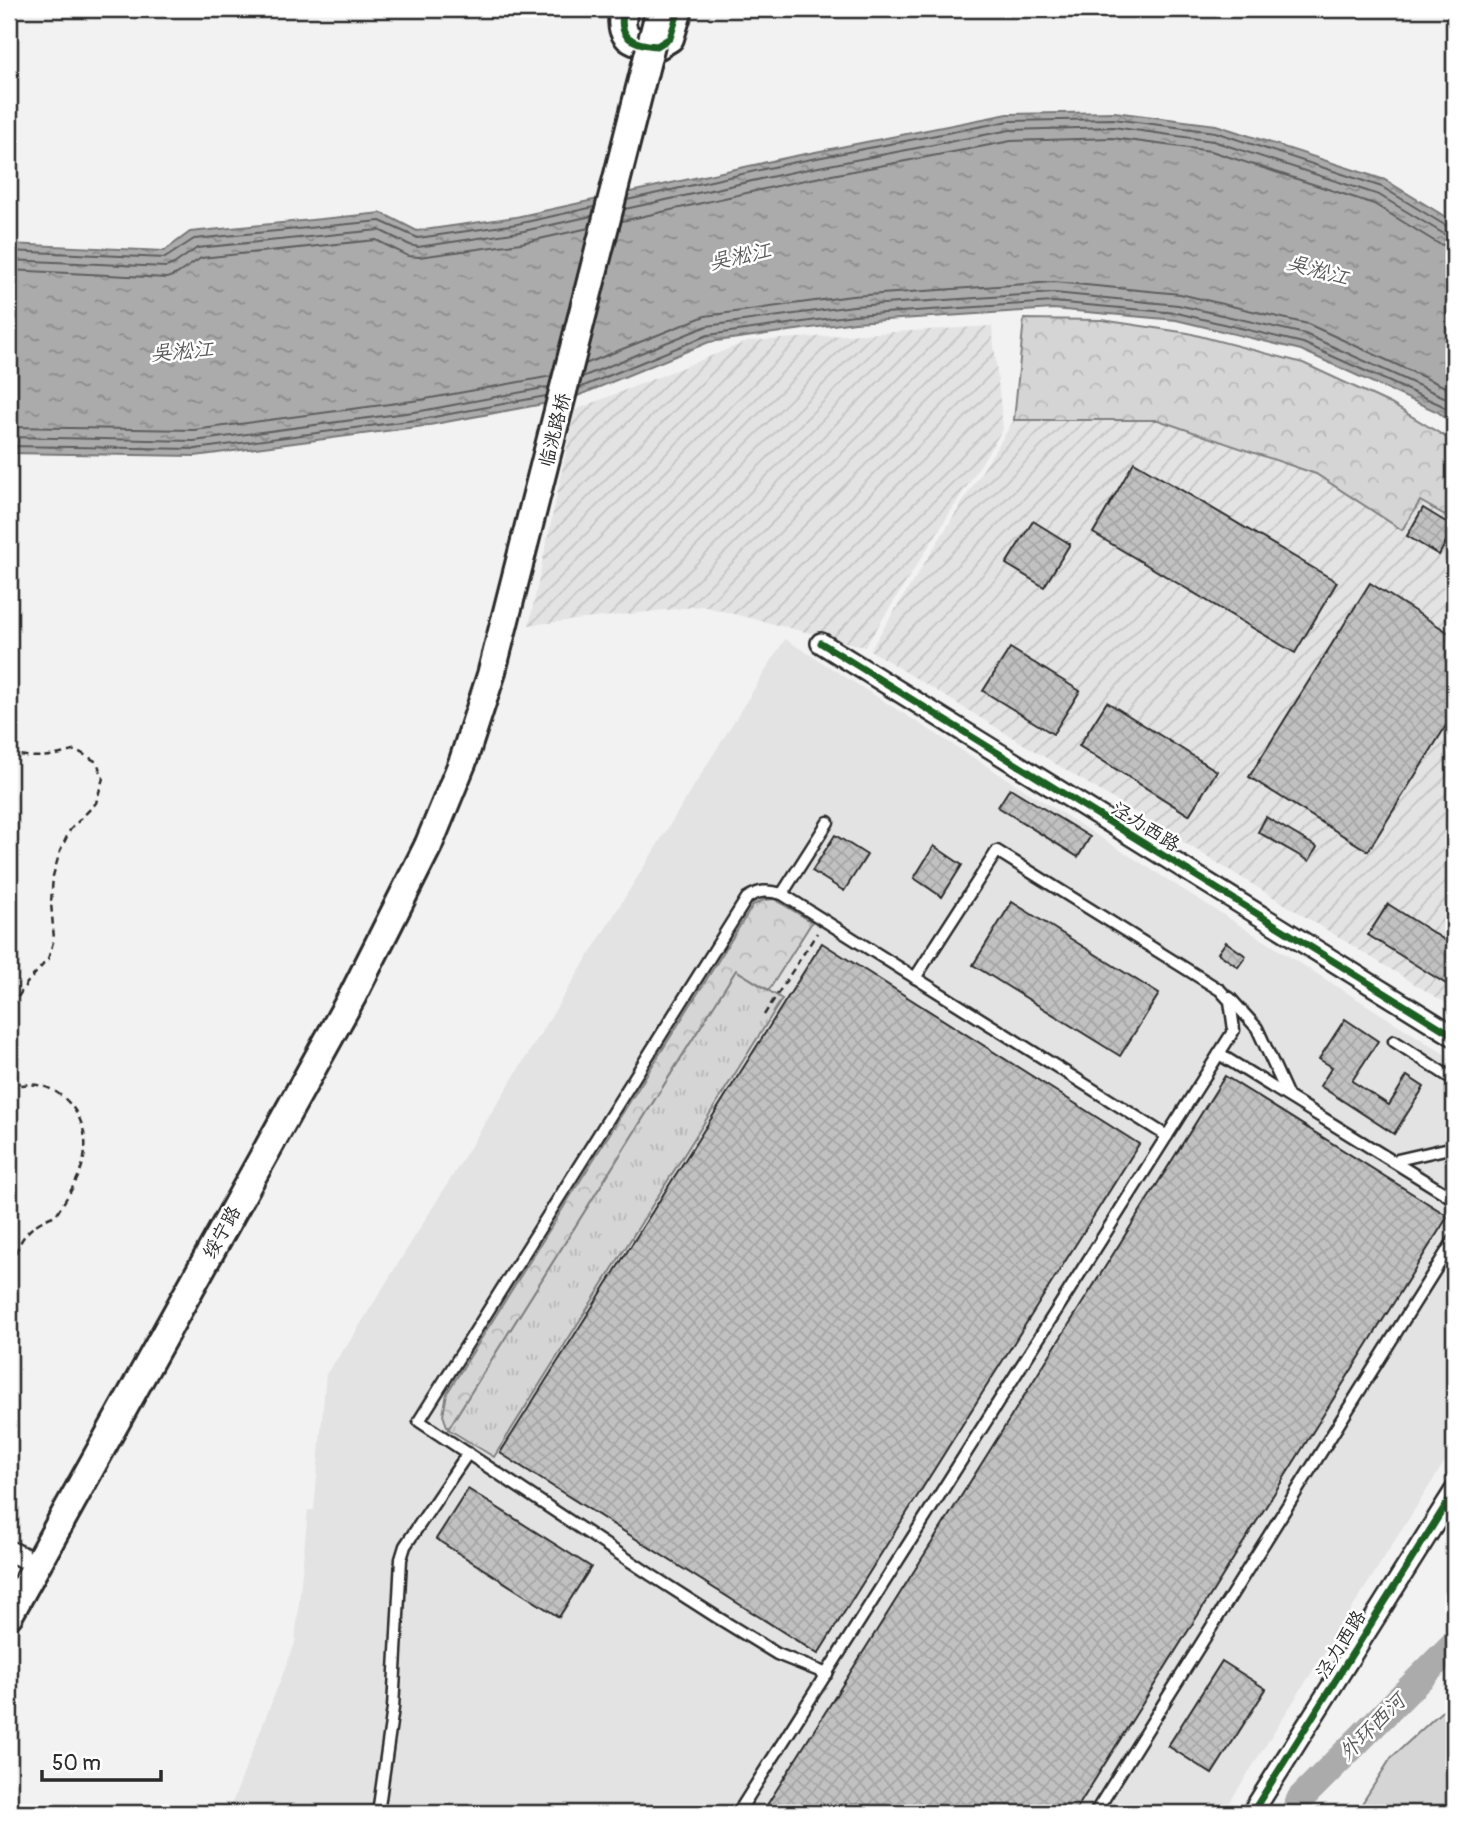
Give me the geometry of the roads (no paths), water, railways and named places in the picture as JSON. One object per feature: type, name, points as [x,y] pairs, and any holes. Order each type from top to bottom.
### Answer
[{"type":"main road","points":[[624,9],[621,26],[624,33],[636,42],[657,46],[670,38],[679,9]]},
{"type":"main road","name":"临洮路桥","points":[[420,843],[475,670],[643,9]]},
{"type":"main road","name":"临洮路桥","points":[[420,843],[463,761],[491,675],[660,9]]},
{"type":"main road","name":"绥宁路","points":[[9,1581],[15,1554],[420,843]]},
{"type":"main road","name":"绥宁路","points":[[9,1615],[353,995],[420,843]]},
{"type":"street","name":"泾力西路","points":[[821,643],[1454,1036]]},
{"type":"street","name":"泾力西路","points":[[1252,1813],[1454,1492]]},
{"type":"lane","points":[[782,894],[828,822]]},
{"type":"lane","points":[[915,978],[997,850],[1220,990],[1244,1012],[1256,1028],[1288,1096]]},
{"type":"lane","points":[[827,1674],[777,1654],[651,1575],[419,1420],[747,898],[757,891],[782,894],[1167,1136]]},
{"type":"lane","points":[[738,1813],[1234,1030],[1230,1001],[1220,990]]},
{"type":"lane","points":[[1394,1041],[1454,1080]]},
{"type":"lane","points":[[1219,1054],[1454,1199]]},
{"type":"lane","points":[[1393,1161],[1454,1147]]},
{"type":"lane","points":[[1095,1813],[1454,1240]]},
{"type":"lane","points":[[378,1813],[393,1709],[401,1559],[405,1546],[468,1453]]},
{"type":"water","name":"吴淞江","points":[[1114,112],[1216,125],[1385,180],[1454,222],[1454,425],[1438,412],[1301,350],[1176,320],[1053,309],[855,322],[709,342],[570,399],[424,426],[195,456],[9,453],[9,244],[164,251],[190,232],[382,213],[417,231],[516,217],[790,157],[1008,114]]},
{"type":"waterway","name":"外环西河","points":[[1294,1813],[1301,1798],[1454,1644]]},
{"type":"waterway","name":"外环西河","points":[[1297,1813],[1301,1798]]}]
